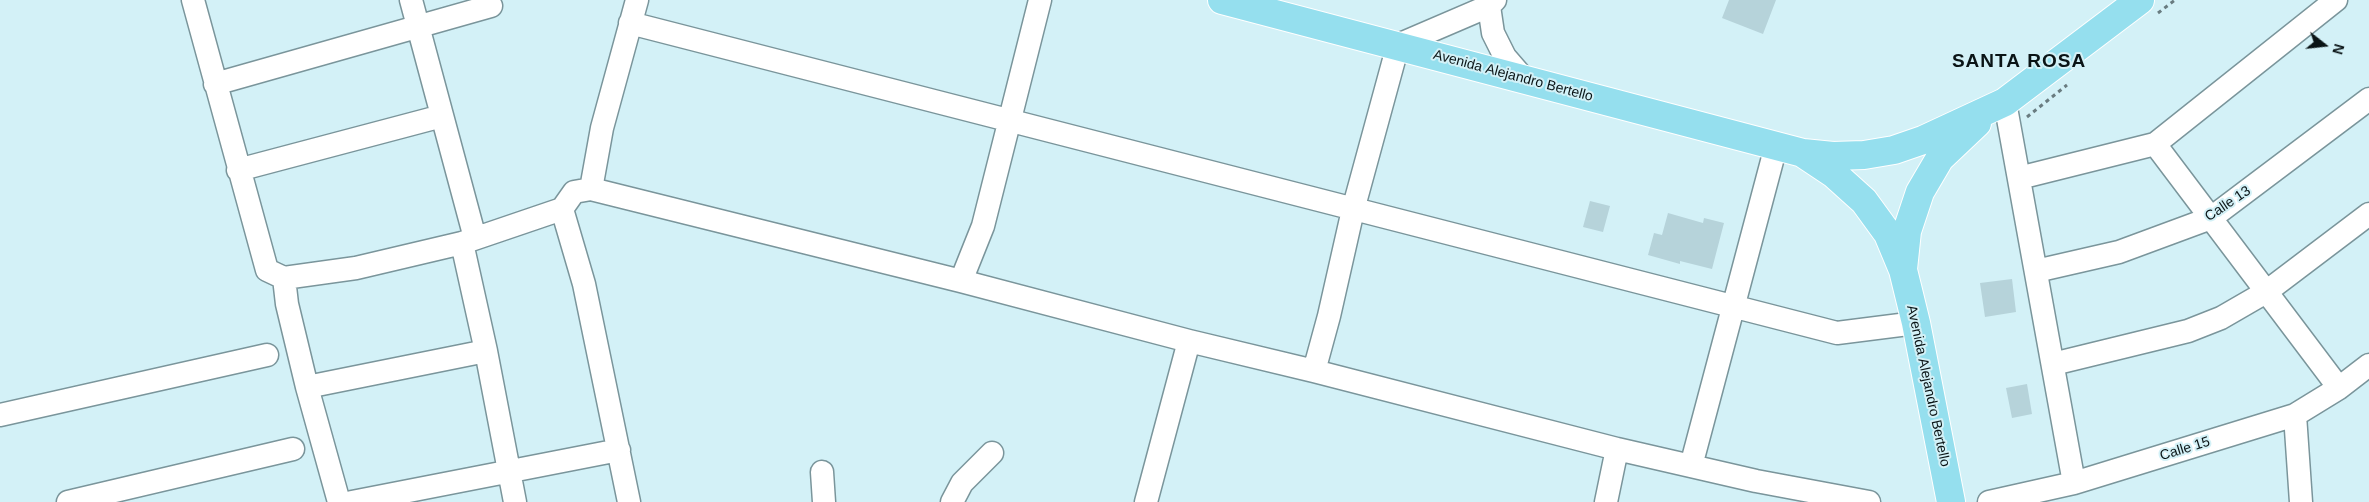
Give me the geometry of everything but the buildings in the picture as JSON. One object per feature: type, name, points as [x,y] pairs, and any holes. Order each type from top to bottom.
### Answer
[{"type":"main road","name":"Avenida Alejandro Bertello","points":[[1222,0],[1803,153],[1849,156],[1894,150],[1923,140],[2005,102]]},
{"type":"main road","name":"Avenida Alejandro Bertello","points":[[1903,270],[1907,230],[1917,200],[1940,158],[1964,134],[2140,0]]},
{"type":"main road","name":"Avenida Alejandro Bertello","points":[[1803,153],[1834,174],[1864,201],[1888,234],[1903,270],[1916,323],[1951,502]]},
{"type":"street","points":[[193,0],[238,170],[267,270],[284,278],[356,268],[468,240],[562,209],[574,192],[591,188],[961,280],[1189,341],[1314,371],[1617,450],[1830,499],[1869,502]]},
{"type":"street","points":[[411,0],[442,116],[468,240],[486,350],[515,502]]},
{"type":"street","points":[[591,188],[602,128],[637,0]]},
{"type":"street","points":[[961,280],[983,226],[1040,0]]},
{"type":"street","points":[[2019,178],[2155,144],[2336,0]]},
{"type":"street","points":[[1314,371],[1329,316],[1353,210],[1398,45],[1492,3],[1493,33],[1505,57],[1524,79]]},
{"type":"street","points":[[215,84],[491,6]]},
{"type":"street","points":[[630,23],[1009,119],[1733,308],[1837,333],[1916,323]]},
{"type":"street","name":"Calle 13","points":[[2036,271],[2119,252],[2211,218],[2369,99]]},
{"type":"street","points":[[2005,102],[2074,483]]},
{"type":"street","points":[[238,170],[442,116]]},
{"type":"street","points":[[2155,144],[2339,388]]},
{"type":"street","points":[[1690,466],[1776,146]]},
{"type":"street","points":[[562,209],[584,284],[629,502]]},
{"type":"street","points":[[2052,364],[2188,331],[2221,318],[2266,292],[2369,214]]},
{"type":"street","points":[[284,278],[287,304],[307,387],[339,502]]},
{"type":"street","points":[[1146,502],[1189,341]]},
{"type":"street","points":[[307,387],[486,350]]},
{"type":"street","points":[[0,415],[267,355]]},
{"type":"street","name":"Calle 15","points":[[1989,502],[2074,483],[2295,415],[2339,388],[2369,365]]},
{"type":"street","points":[[2295,415],[2301,502]]},
{"type":"street","points":[[68,502],[294,449]]},
{"type":"street","points":[[352,502],[618,450]]},
{"type":"street","points":[[1606,502],[1617,450]]},
{"type":"street","points":[[952,502],[962,483],[992,453]]},
{"type":"street","points":[[822,472],[824,502]]},
{"type":"district","name":"SANTA ROSA","points":[[2019,62]]}]
